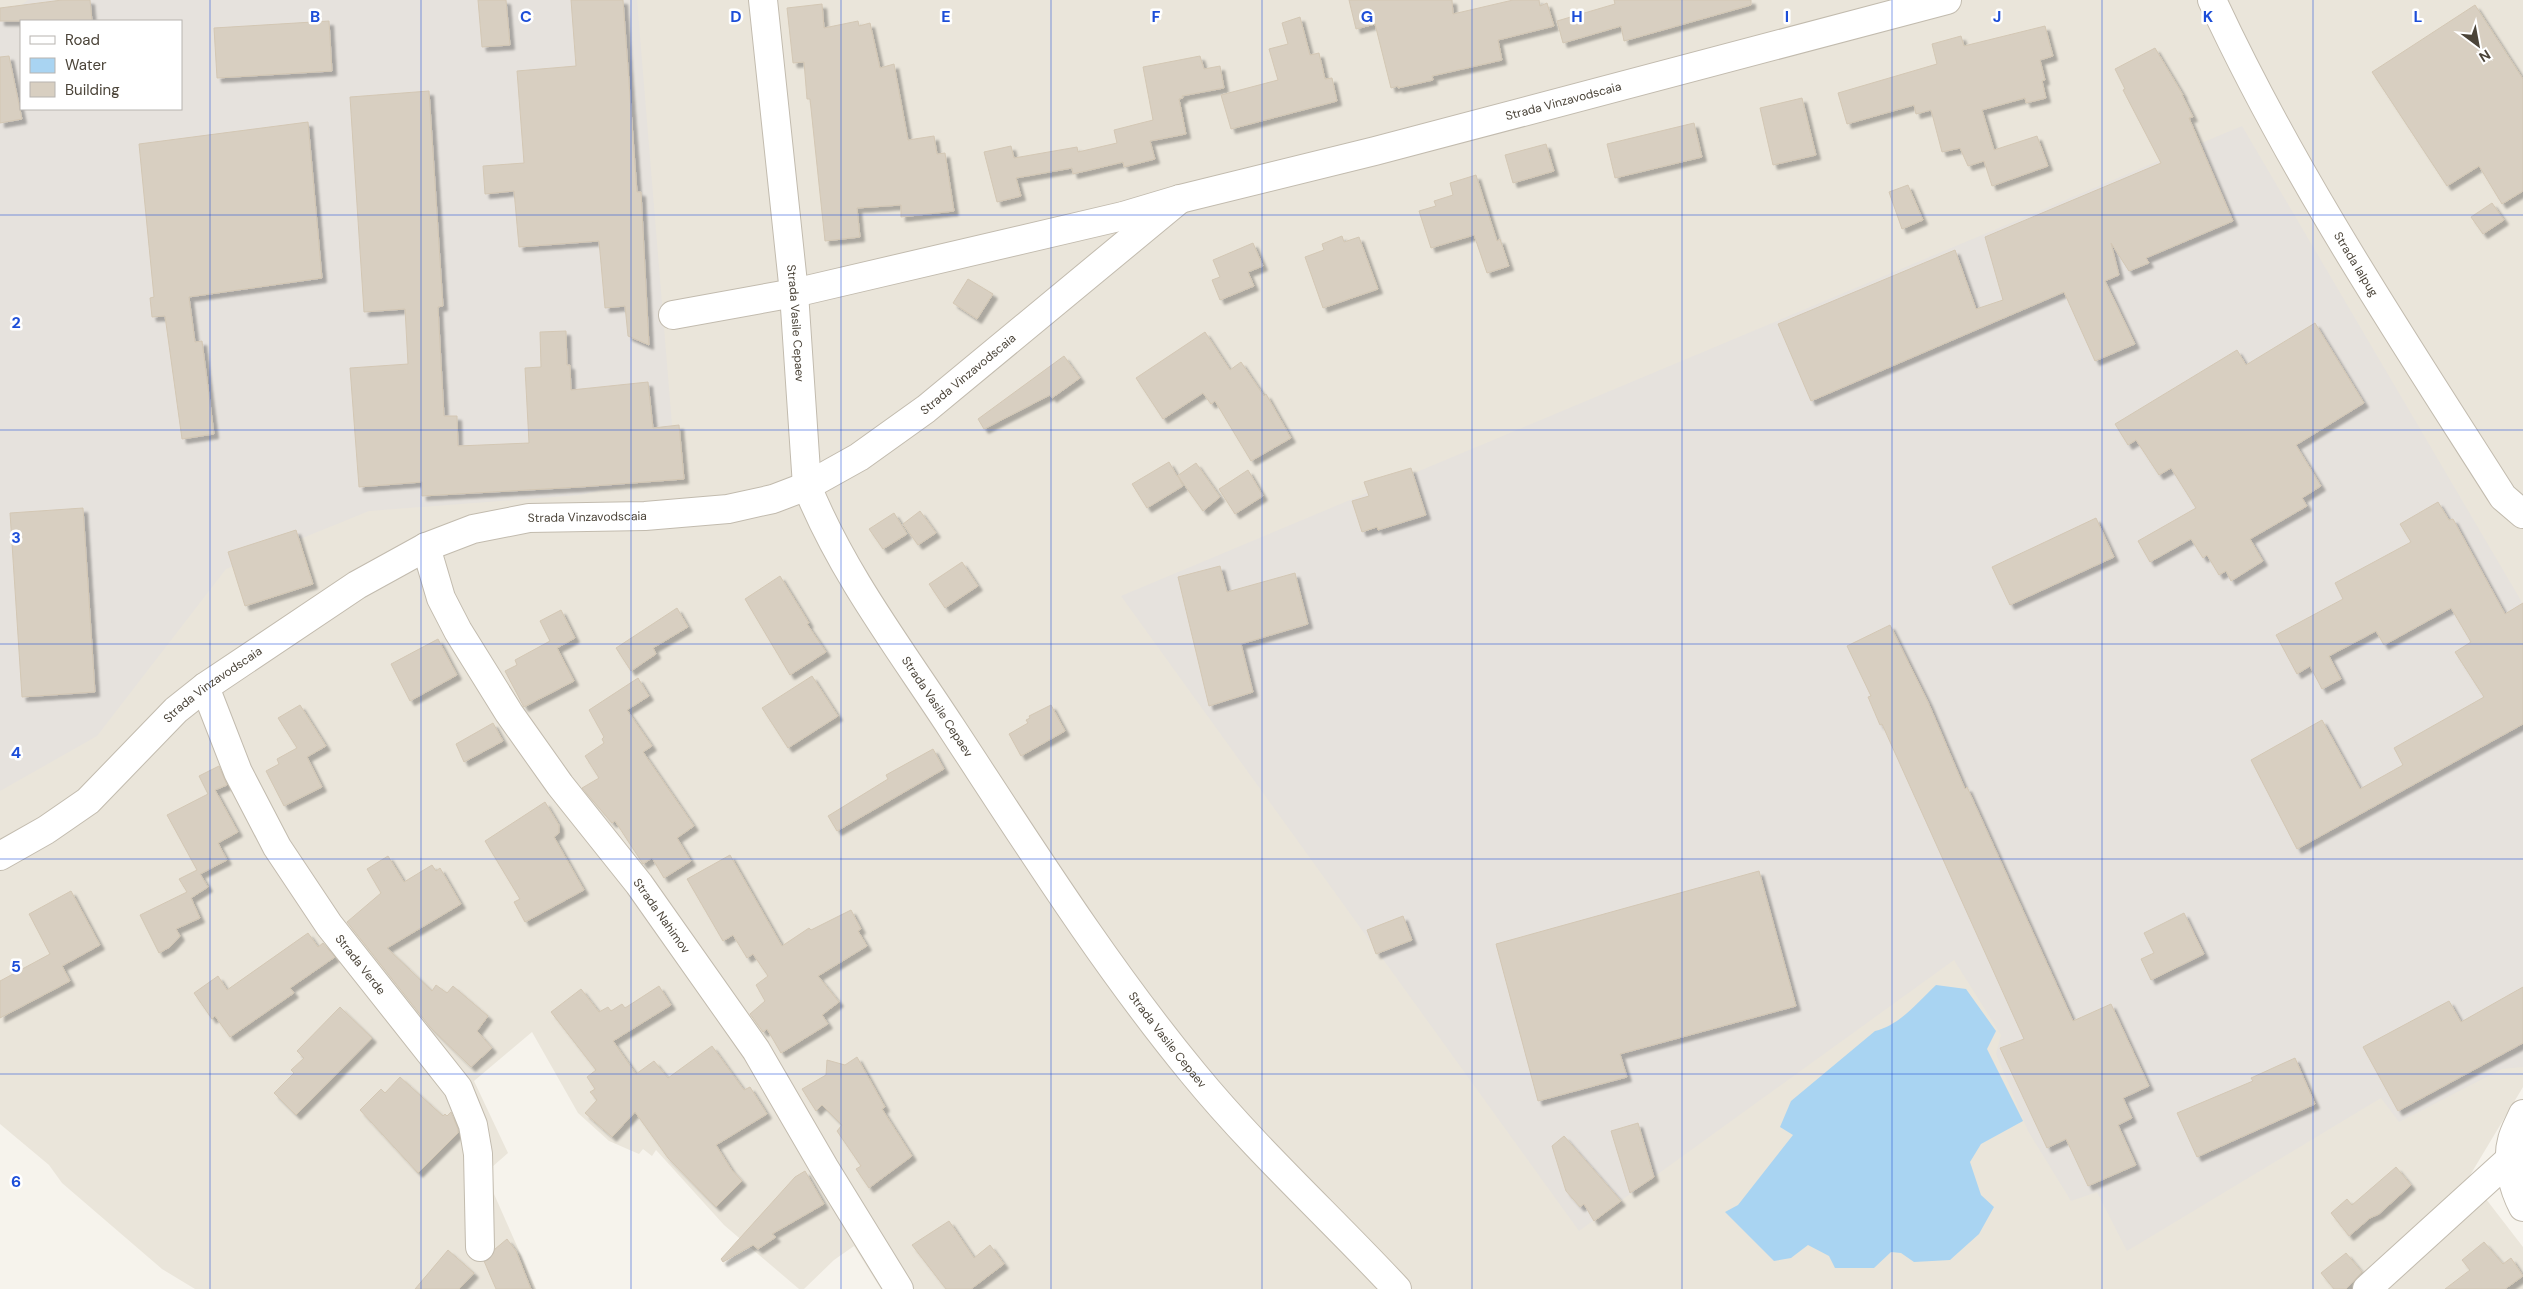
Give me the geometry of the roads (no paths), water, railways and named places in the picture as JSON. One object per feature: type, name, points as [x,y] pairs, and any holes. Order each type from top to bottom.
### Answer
[{"type":"street","name":"Strada Vasile Cepaev","points":[[763,0],[794,293],[807,486],[845,564],[999,799],[1128,988],[1219,1103],[1397,1289]]},
{"type":"street","name":"Strada Vinzavodscaia","points":[[673,315],[794,293],[1114,218],[1180,199],[1375,152],[1947,0]]},
{"type":"street","name":"Strada Ialpug","points":[[2212,0],[2241,62],[2303,180],[2504,497],[2523,514]]},
{"type":"street","name":"Strada Vinzavodscaia","points":[[0,856],[46,830],[88,801],[176,710],[205,687],[357,586],[426,547],[473,529],[529,518],[645,516],[728,509],[773,499],[807,486],[859,456],[926,409],[1180,199]]},
{"type":"street","name":"Strada Nahimov","points":[[426,547],[441,598],[458,631],[509,713],[560,785],[638,884],[756,1050],[824,1167],[899,1289]]},
{"type":"street","name":"Strada Verde","points":[[205,687],[238,772],[277,847],[329,925],[458,1088],[473,1125],[478,1154],[480,1247]]},
{"type":"street","points":[[2523,1114],[2512,1140],[2510,1159],[2515,1192],[2523,1207]]},
{"type":"street","points":[[2367,1289],[2510,1159]]},
{"type":"water","points":[[1936,985],[1966,989],[1996,1031],[1987,1049],[2023,1121],[1981,1144],[1970,1162],[1981,1195],[1994,1207],[1979,1234],[1950,1260],[1914,1262],[1901,1253],[1891,1252],[1874,1268],[1835,1268],[1829,1256],[1808,1245],[1791,1258],[1774,1261],[1725,1212],[1738,1205],[1793,1135],[1780,1127],[1791,1101],[1875,1031],[1893,1024],[1901,1018]]}]
